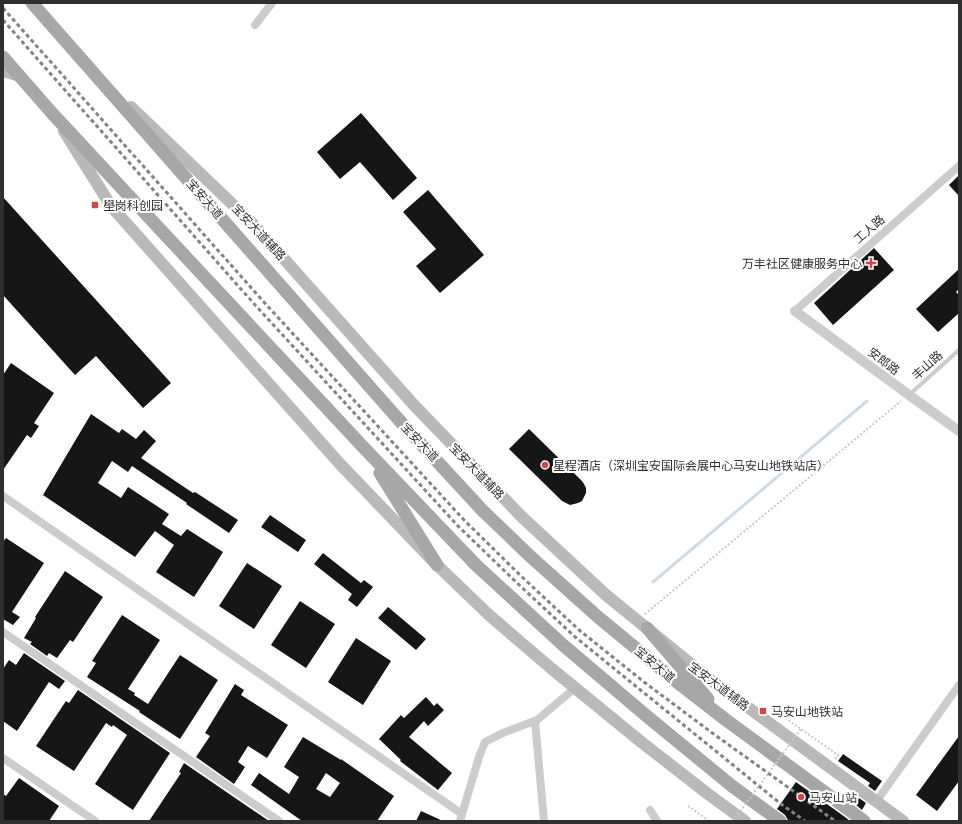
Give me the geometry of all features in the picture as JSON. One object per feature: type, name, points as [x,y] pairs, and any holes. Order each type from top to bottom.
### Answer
[{"type":"main road","name":"宝安大道","points":[[37,6],[399,420],[482,510],[598,617],[672,678],[726,720],[864,821]]},
{"type":"main road","points":[[3,57],[51,112],[143,211],[365,449],[476,565],[563,645],[648,718],[720,776],[780,821]]},
{"type":"main road","points":[[3,71],[20,76]]},
{"type":"main road","name":"宝安大道辅路","points":[[95,74],[253,224],[414,404],[522,518],[606,595],[645,622],[708,678],[903,821]]},
{"type":"main road","points":[[51,112],[111,206],[340,464],[437,565],[489,615],[575,688],[640,741],[745,821]]},
{"type":"main road","points":[[365,449],[437,565]]},
{"type":"main road","points":[[645,622],[726,720]]},
{"type":"street","points":[[255,25],[272,3]]},
{"type":"street","name":"工人路","points":[[795,311],[959,166]]},
{"type":"street","name":"安郎路","points":[[795,311],[908,395],[959,430]]},
{"type":"street","points":[[3,496],[461,818],[479,757],[485,742],[503,733],[537,720],[575,688]]},
{"type":"street","points":[[3,632],[279,821]]},
{"type":"street","points":[[876,802],[959,685]]},
{"type":"street","points":[[535,721],[544,821]]},
{"type":"street","points":[[3,758],[95,821]]},
{"type":"street","points":[[650,810],[657,821]]},
{"type":"lane","name":"丰山路","points":[[908,395],[959,350]]},
{"type":"path","points":[[645,622],[908,395]]},
{"type":"path","points":[[781,715],[838,755]]},
{"type":"path","points":[[733,821],[801,729]]},
{"type":"path","points":[[688,806],[709,821]]},
{"type":"building","points":[[361,113],[417,178],[393,200],[360,162],[340,179],[317,152]]},
{"type":"building","points":[[959,175],[959,196],[949,185]]},
{"type":"building","points":[[428,190],[484,255],[440,293],[416,266],[436,249],[403,212]]},
{"type":"building","points":[[3,197],[171,383],[143,408],[96,356],[75,375],[3,295]]},
{"type":"building","points":[[874,248],[894,270],[833,325],[814,303]]},
{"type":"building","points":[[959,269],[959,289],[956,292],[959,295],[959,313],[938,332],[916,309]]},
{"type":"building","points":[[11,363],[54,393],[34,423],[39,426],[31,438],[27,435],[3,470],[3,375]]},
{"type":"building","points":[[91,414],[119,433],[122,429],[136,439],[144,430],[156,441],[141,458],[193,493],[195,492],[238,520],[229,533],[132,466],[128,472],[112,461],[98,483],[121,498],[128,487],[169,514],[162,524],[181,536],[187,529],[223,552],[194,597],[156,572],[174,545],[155,531],[135,557],[43,495]]},
{"type":"building","name":"星程酒店（深圳宝安国际会展中心马安山地铁站店）","points":[[529,429],[582,481],[586,488],[586,493],[582,501],[570,505],[562,501],[509,449]]},
{"type":"building","points":[[270,515],[306,540],[298,552],[261,527]]},
{"type":"building","points":[[6,538],[44,563],[12,612],[20,617],[13,625],[3,619],[3,542]]},
{"type":"building","points":[[323,553],[361,583],[364,580],[373,587],[357,607],[348,600],[352,594],[314,564]]},
{"type":"building","points":[[247,563],[282,586],[254,629],[219,606]]},
{"type":"building","points":[[65,571],[103,597],[73,642],[70,640],[57,658],[49,653],[47,656],[30,644],[32,642],[24,638],[36,618],[35,617]]},
{"type":"building","points":[[300,601],[335,624],[306,668],[271,645]]},
{"type":"building","points":[[388,607],[426,639],[416,650],[378,618]]},
{"type":"building","points":[[122,615],[160,640],[128,689],[135,693],[134,695],[148,704],[180,655],[218,680],[180,739],[87,677],[96,663],[92,661]]},
{"type":"building","points":[[356,638],[391,661],[363,705],[328,682]]},
{"type":"building","points":[[24,653],[65,681],[59,689],[49,682],[17,731],[3,721],[3,669],[9,660],[16,665]]},
{"type":"building","points":[[235,684],[244,690],[241,695],[288,725],[267,758],[248,746],[238,762],[245,767],[234,784],[196,757],[210,736],[205,733]]},
{"type":"building","points":[[78,690],[170,753],[133,810],[95,784],[127,735],[113,725],[112,727],[106,723],[74,771],[36,746],[66,701],[69,703]]},
{"type":"building","points":[[426,697],[434,706],[437,703],[444,710],[428,726],[424,721],[409,737],[452,773],[438,790],[400,761],[401,760],[379,739],[401,715],[404,718]]},
{"type":"building","points":[[959,736],[959,781],[937,811],[916,795]]},
{"type":"building","points":[[303,737],[341,759],[394,796],[377,821],[302,821],[251,785],[259,773],[289,794],[299,777],[284,767]],"holes":[[[326,773],[340,783],[330,797],[316,789]]]},
{"type":"building","points":[[843,754],[882,781],[875,791],[868,786],[870,783],[838,761]]},
{"type":"building","points":[[184,763],[269,821],[149,821],[181,773],[179,772]]},
{"type":"building","points":[[19,778],[59,806],[49,821],[3,821],[3,794],[6,796]]},
{"type":"building","name":"马安山站","points":[[796,782],[850,821],[789,821],[785,815],[777,809]]},
{"type":"building","points":[[859,798],[866,803],[862,810],[855,804]]},
{"type":"building","points":[[421,811],[443,821],[416,821]]},
{"type":"waterway","points":[[653,582],[867,401]]},
{"type":"railway","points":[[3,8],[262,300],[464,520],[521,576],[579,630],[644,682],[835,821]]},
{"type":"railway","points":[[3,20],[256,306],[458,526],[574,636],[781,804],[805,821]]},
{"type":"place","name":"壆岗科创园","points":[[95,205]]},
{"type":"place","name":"万丰社区健康服务中心","points":[[871,263]]},
{"type":"place","name":"星程酒店（深圳宝安国际会展中心马安山地铁站店）","points":[[545,465]]},
{"type":"place","name":"马安山地铁站","points":[[763,711]]},
{"type":"place","name":"马安山站","points":[[801,797]]}]
